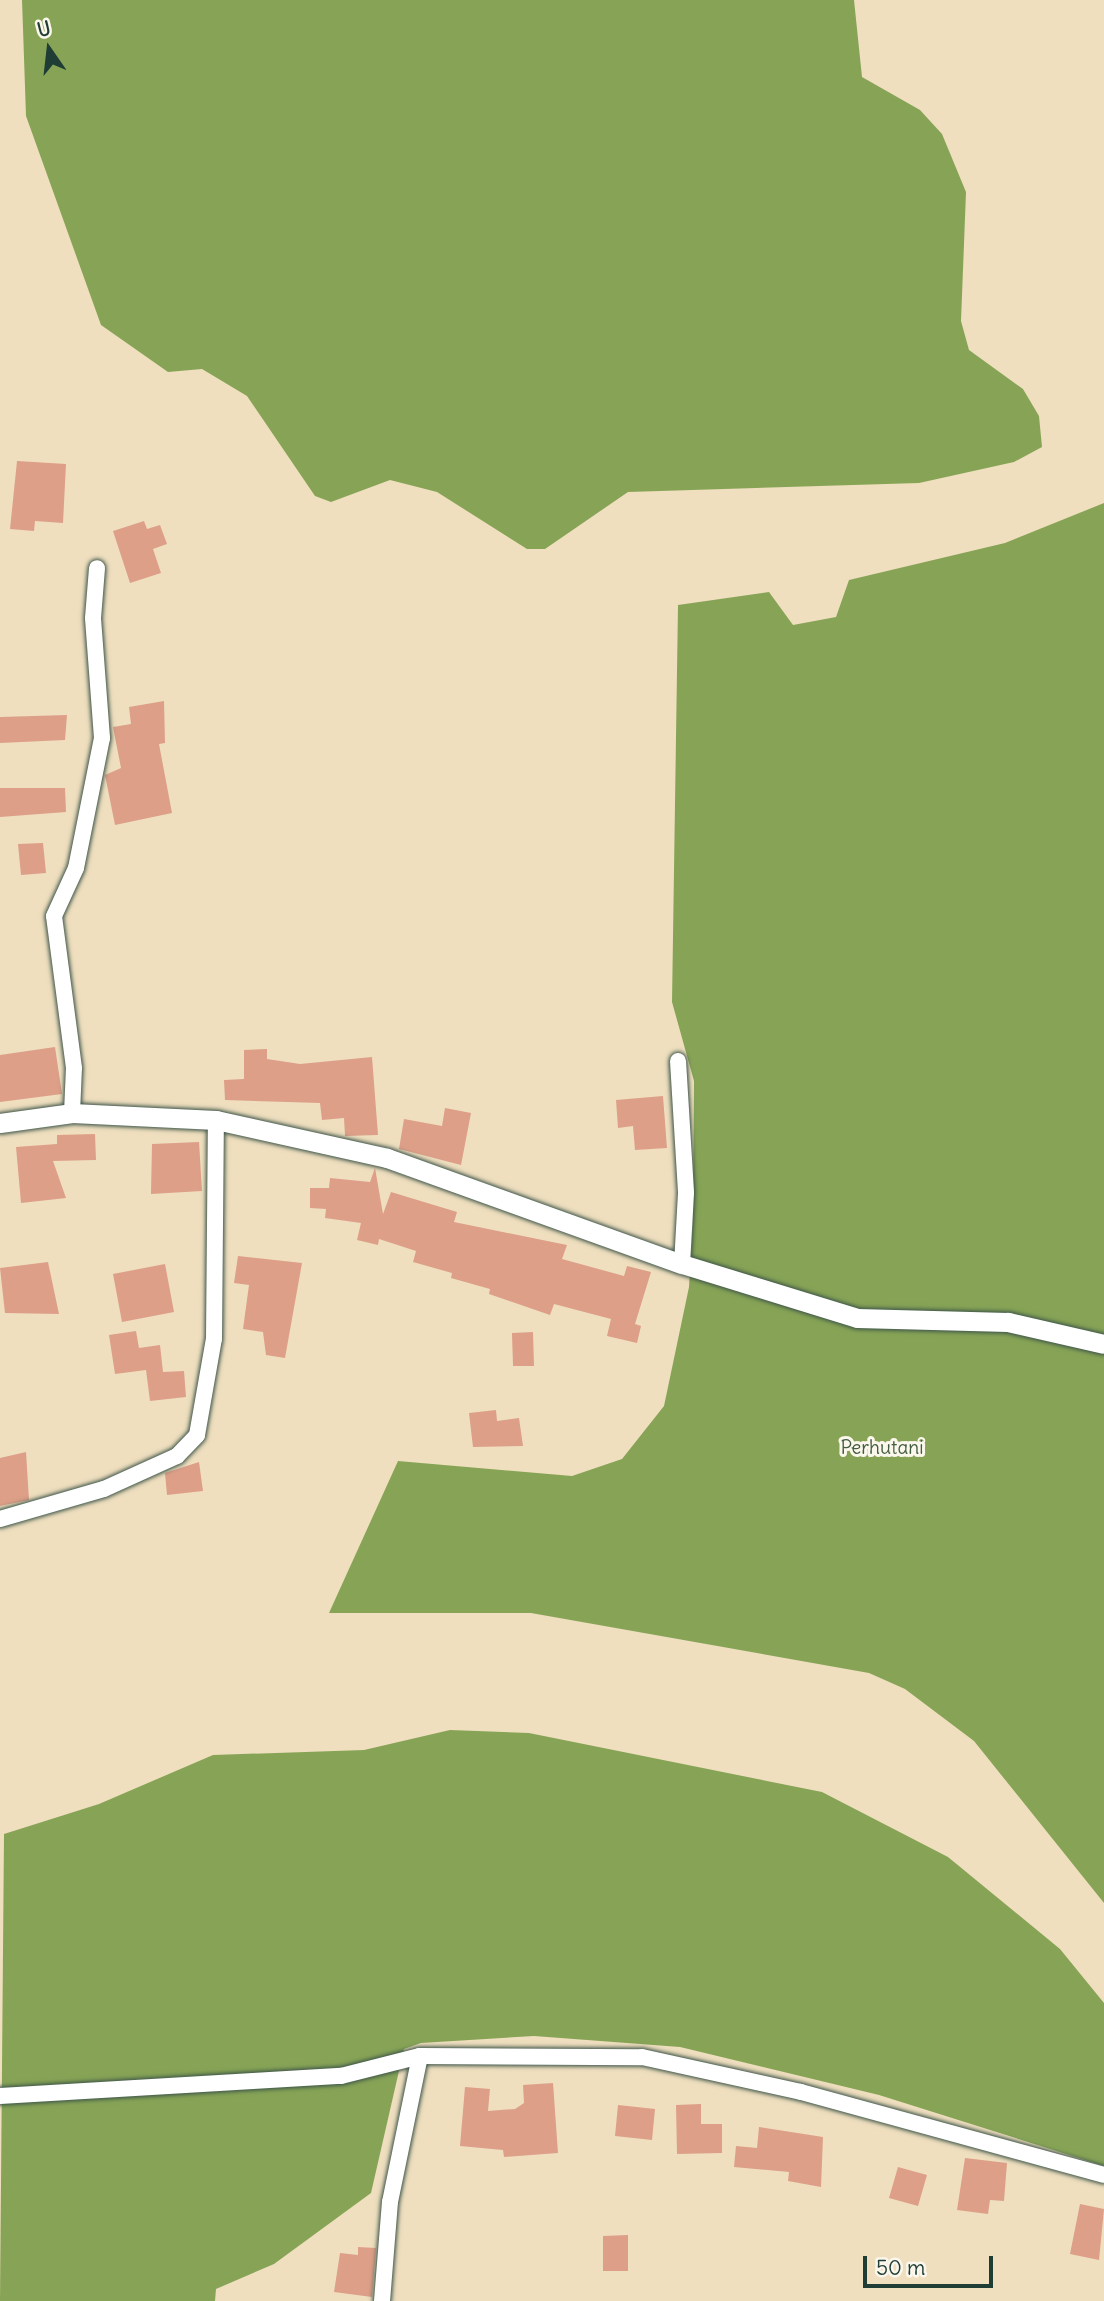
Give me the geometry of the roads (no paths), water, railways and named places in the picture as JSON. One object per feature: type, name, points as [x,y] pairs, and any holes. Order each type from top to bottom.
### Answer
[{"type":"street","points":[[72,1112],[74,1068],[54,916],[76,868],[102,738],[93,618],[97,568]]},
{"type":"street","points":[[678,1061],[686,1193],[682,1264]]},
{"type":"street","points":[[0,1123],[72,1112],[216,1120],[387,1158],[682,1264],[857,1318],[1008,1322],[1104,1344]]},
{"type":"street","points":[[0,1519],[104,1489],[177,1456],[197,1435],[214,1339],[216,1120]]},
{"type":"street","points":[[382,2301],[390,2203],[421,2056]]},
{"type":"street","points":[[0,2096],[341,2076],[421,2056],[642,2057],[801,2092],[1104,2175]]},
{"type":"park label","name":"Perhutani","points":[[882,1448]]}]
